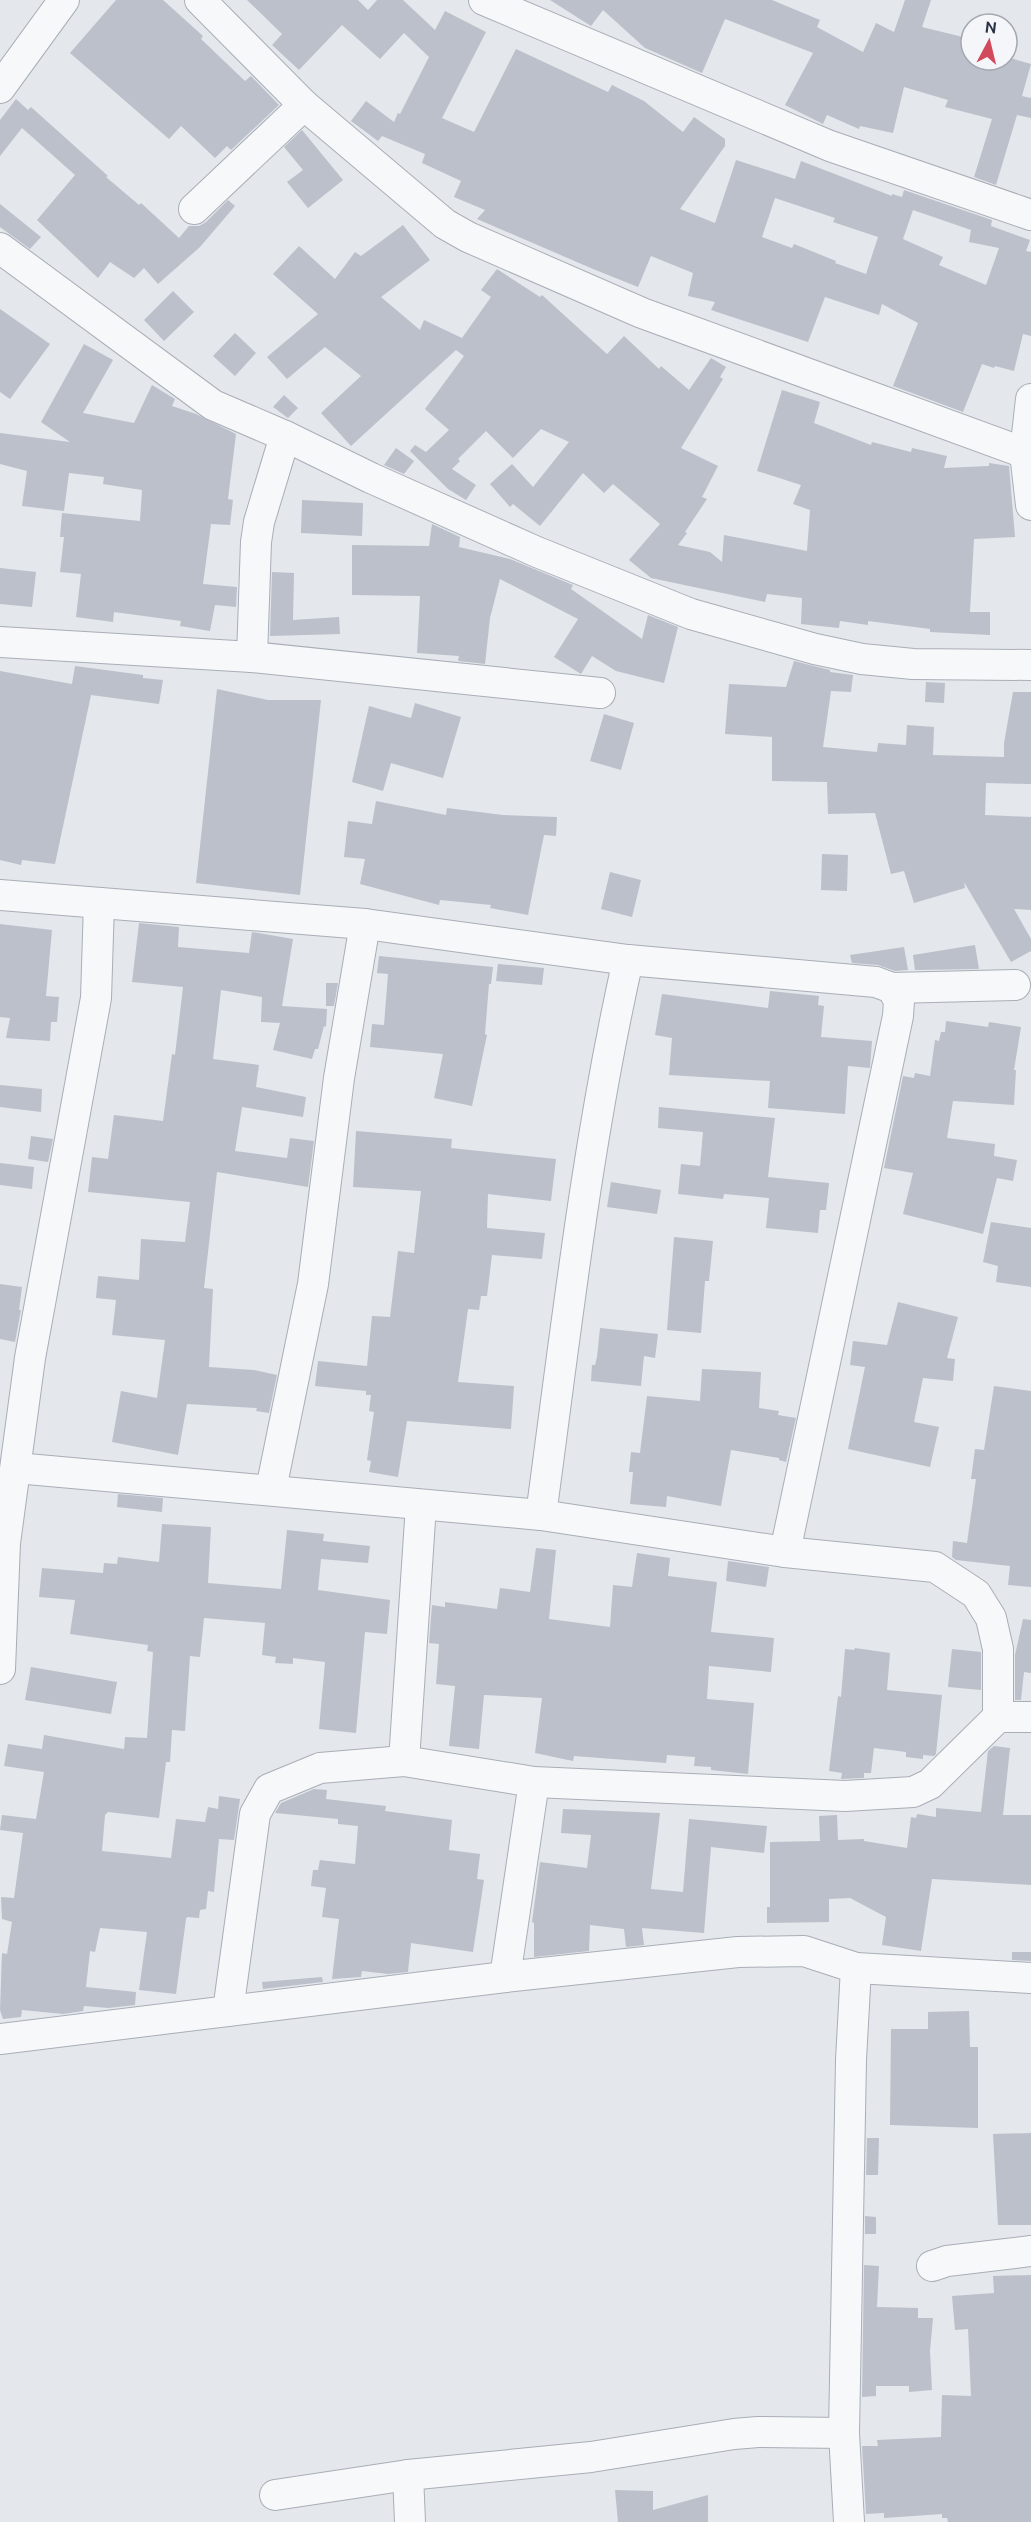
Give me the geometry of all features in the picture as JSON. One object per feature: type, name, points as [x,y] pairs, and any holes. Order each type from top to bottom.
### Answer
[{"type":"street","points":[[1,83],[64,0]]},
{"type":"street","points":[[201,0],[304,105],[445,224],[468,237],[642,313],[1024,453]]},
{"type":"street","points":[[484,0],[830,146],[1031,215]]},
{"type":"street","points":[[194,209],[304,105]]},
{"type":"street","points":[[0,248],[213,405],[537,552],[691,614],[815,649],[862,659],[913,664],[1031,665]]},
{"type":"street","points":[[1031,399],[1024,453],[1031,506]]},
{"type":"street","points":[[252,657],[259,522],[285,436]]},
{"type":"street","points":[[0,642],[252,657],[600,693]]},
{"type":"street","points":[[0,895],[365,924],[628,960],[876,982],[892,988],[1015,985]]},
{"type":"street","points":[[0,1669],[2,1543],[16,1468],[30,1358],[96,998],[99,903]]},
{"type":"street","points":[[271,1489],[314,1284],[339,1078],[365,924]]},
{"type":"street","points":[[541,1515],[588,1180],[613,1026],[628,960]]},
{"type":"street","points":[[785,1551],[898,1016],[899,1001],[892,988]]},
{"type":"street","points":[[16,1468],[271,1489],[541,1515],[785,1551],[935,1567],[976,1594],[991,1618],[998,1649],[998,1718]]},
{"type":"street","points":[[404,1761],[421,1505]]},
{"type":"street","points":[[228,2011],[255,1814],[269,1788],[320,1767],[404,1761],[534,1782],[845,1796],[913,1792],[930,1784],[998,1718],[1031,1717]]},
{"type":"street","points":[[505,1977],[534,1782]]},
{"type":"street","points":[[0,2039],[505,1977],[738,1952],[804,1951],[856,1968],[1031,1978]]},
{"type":"street","points":[[849,2522],[843,2433],[851,2060],[856,1968]]},
{"type":"street","points":[[932,2266],[947,2261],[1031,2252]]},
{"type":"street","points":[[275,2495],[408,2475],[591,2457],[734,2434],[843,2433]]},
{"type":"street","points":[[408,2475],[410,2522]]},
{"type":"building","points":[[116,0],[163,0],[203,36],[201,39],[245,81],[251,76],[279,105],[231,150],[227,146],[215,158],[181,126],[169,139],[70,53]]},
{"type":"building","points":[[247,0],[358,0],[368,10],[377,0],[403,0],[435,30],[445,11],[486,32],[442,118],[474,132],[516,49],[608,92],[612,85],[644,101],[683,132],[694,117],[725,139],[725,146],[680,209],[715,223],[736,160],[795,179],[801,161],[892,196],[892,194],[902,197],[904,190],[992,220],[991,226],[1030,240],[1026,251],[1031,252],[1031,336],[1023,334],[1014,371],[982,364],[963,412],[893,386],[918,323],[882,304],[879,315],[825,297],[808,342],[711,310],[715,302],[688,296],[693,273],[651,256],[638,287],[593,269],[477,219],[485,210],[454,197],[461,181],[422,163],[425,154],[382,136],[378,141],[351,121],[366,101],[394,122],[398,113],[400,114],[429,57],[404,33],[380,59],[342,25],[299,70],[272,45],[282,34]],"holes":[[[775,198],[835,218],[833,222],[878,237],[866,274],[794,244],[792,248],[762,237]],[[913,210],[971,230],[969,242],[999,248],[986,285],[939,265],[943,257],[903,239]]]},
{"type":"building","points":[[550,0],[772,0],[820,20],[817,27],[863,52],[876,23],[894,32],[905,0],[931,0],[922,27],[959,36],[959,72],[1019,72],[1019,60],[1031,64],[1022,96],[1031,98],[1031,118],[1017,115],[996,185],[974,177],[992,119],[945,107],[948,100],[904,87],[893,133],[860,126],[859,129],[827,115],[823,124],[785,105],[813,53],[725,19],[702,73],[645,48],[603,10],[591,26]]},
{"type":"building","points":[[16,99],[28,110],[31,107],[108,176],[106,177],[139,205],[141,203],[179,238],[189,226],[199,226],[206,222],[228,200],[235,206],[200,247],[158,284],[144,268],[134,278],[110,262],[98,278],[37,220],[75,175],[22,128],[0,156],[0,120]]},
{"type":"building","points":[[302,130],[343,180],[308,208],[287,182],[303,170],[284,147]]},
{"type":"building","points":[[0,204],[41,237],[30,249],[0,227]]},
{"type":"building","points":[[403,225],[430,260],[381,297],[420,330],[424,320],[462,338],[491,297],[481,290],[497,269],[540,297],[542,295],[607,354],[624,336],[659,369],[661,366],[689,390],[711,358],[726,367],[720,377],[723,379],[681,448],[718,466],[702,497],[707,499],[678,545],[710,552],[722,562],[724,535],[807,551],[810,510],[793,504],[801,485],[757,471],[782,390],[820,402],[814,423],[871,445],[872,442],[911,452],[912,448],[947,456],[944,468],[989,466],[989,463],[1009,466],[1015,537],[974,539],[970,612],[990,612],[990,635],[930,632],[930,629],[868,621],[868,625],[840,621],[839,628],[801,624],[802,598],[767,594],[765,602],[651,578],[629,560],[660,524],[613,484],[604,493],[583,473],[540,526],[513,504],[510,507],[490,484],[512,464],[533,487],[569,442],[541,429],[513,458],[486,431],[458,459],[460,461],[452,469],[476,485],[466,500],[448,489],[410,451],[415,445],[426,452],[449,430],[425,409],[464,356],[456,350],[351,446],[321,413],[361,376],[325,347],[287,379],[267,357],[318,314],[273,274],[299,246],[335,279],[355,252],[361,256]]},
{"type":"building","points":[[173,291],[194,312],[164,341],[144,320]]},
{"type":"building","points":[[0,309],[50,344],[10,399],[0,392]]},
{"type":"building","points":[[235,333],[256,353],[235,376],[213,356]]},
{"type":"building","points":[[84,344],[113,360],[83,413],[134,423],[152,385],[175,399],[172,406],[196,414],[236,434],[228,499],[233,500],[230,525],[211,524],[203,584],[237,587],[236,607],[215,605],[210,631],[180,626],[181,621],[114,612],[113,622],[76,617],[81,574],[60,572],[64,537],[60,537],[62,513],[140,521],[142,490],[103,484],[104,477],[69,473],[64,511],[22,506],[27,471],[0,464],[0,433],[70,442],[41,422]]},
{"type":"building","points":[[284,395],[298,408],[288,418],[273,407]]},
{"type":"building","points":[[396,448],[414,461],[404,474],[384,465]]},
{"type":"building","points":[[302,500],[363,503],[362,536],[301,533]]},
{"type":"building","points":[[432,524],[460,537],[459,547],[510,559],[573,585],[571,589],[642,639],[648,615],[678,627],[664,683],[616,671],[592,656],[581,674],[554,657],[578,619],[500,579],[490,618],[485,664],[458,661],[459,656],[417,653],[420,596],[352,595],[352,545],[429,546]]},
{"type":"building","points":[[0,568],[36,572],[32,607],[0,604]]},
{"type":"building","points":[[272,572],[294,573],[293,620],[339,617],[340,634],[270,636]]},
{"type":"building","points":[[794,661],[830,670],[830,672],[853,675],[851,692],[831,691],[823,747],[877,752],[878,743],[906,745],[907,725],[934,727],[933,755],[1004,757],[1004,743],[1013,692],[1031,692],[1031,784],[986,783],[985,815],[1031,817],[1031,910],[1014,909],[1031,939],[1031,951],[1011,962],[964,882],[965,888],[914,903],[904,871],[891,874],[875,813],[828,814],[827,782],[772,781],[772,737],[725,734],[729,684],[786,687]]},
{"type":"building","points":[[75,666],[163,680],[159,704],[91,695],[55,864],[22,860],[21,865],[0,860],[0,671],[72,684]]},
{"type":"building","points":[[926,682],[945,683],[944,703],[925,702]]},
{"type":"building","points":[[217,689],[268,700],[321,700],[300,895],[196,883]]},
{"type":"building","points":[[415,703],[461,717],[443,778],[391,763],[383,791],[352,782],[369,706],[411,718]]},
{"type":"building","points":[[604,714],[634,723],[621,770],[590,761]]},
{"type":"building","points":[[376,801],[446,815],[447,808],[503,815],[557,817],[556,836],[544,835],[528,915],[490,908],[491,905],[440,900],[439,905],[360,884],[365,859],[344,857],[348,821],[372,824]]},
{"type":"building","points":[[822,854],[848,855],[847,891],[821,890]]},
{"type":"building","points":[[610,872],[641,880],[632,917],[601,909]]},
{"type":"building","points":[[139,923],[179,927],[178,947],[249,953],[252,932],[293,939],[282,1006],[327,1009],[326,1027],[324,1026],[318,1049],[315,1049],[312,1059],[273,1050],[280,1023],[261,1022],[262,997],[221,990],[213,1059],[259,1065],[256,1087],[306,1097],[303,1117],[242,1107],[235,1151],[287,1158],[290,1138],[314,1141],[308,1187],[217,1172],[204,1288],[213,1289],[209,1367],[254,1370],[277,1375],[269,1413],[256,1411],[257,1408],[187,1404],[178,1455],[112,1442],[121,1391],[157,1398],[165,1340],[112,1335],[116,1300],[96,1298],[98,1276],[139,1280],[141,1239],[185,1242],[190,1202],[88,1192],[92,1157],[108,1159],[114,1115],[163,1121],[172,1054],[175,1055],[183,987],[132,982]]},
{"type":"building","points":[[0,924],[52,930],[46,996],[59,997],[57,1022],[51,1022],[50,1041],[6,1038],[10,1018],[0,1017]]},
{"type":"building","points":[[975,945],[979,969],[915,970],[913,955]]},
{"type":"building","points":[[904,947],[908,970],[895,971],[878,965],[852,963],[850,955]]},
{"type":"building","points":[[379,956],[493,967],[491,984],[489,984],[485,1034],[487,1035],[472,1106],[434,1098],[443,1054],[370,1047],[372,1024],[384,1025],[388,974],[377,973]]},
{"type":"building","points":[[498,964],[544,968],[542,985],[496,981]]},
{"type":"building","points":[[326,983],[338,983],[334,1006],[326,1006]]},
{"type":"building","points":[[770,991],[819,996],[818,1005],[824,1006],[821,1037],[872,1041],[870,1068],[848,1066],[845,1114],[768,1108],[770,1081],[669,1075],[672,1038],[655,1035],[662,994],[768,1008]]},
{"type":"building","points":[[946,1021],[988,1027],[989,1022],[1021,1027],[1014,1070],[1016,1070],[1014,1105],[953,1101],[947,1138],[995,1144],[994,1156],[1017,1160],[1013,1181],[997,1178],[983,1234],[903,1214],[913,1173],[884,1168],[903,1076],[914,1078],[915,1073],[930,1076],[935,1040],[939,1041],[941,1032],[945,1032]]},
{"type":"building","points":[[0,1085],[42,1089],[41,1112],[0,1107]]},
{"type":"building","points":[[659,1107],[775,1118],[768,1177],[829,1183],[826,1210],[820,1210],[818,1233],[766,1228],[769,1198],[724,1194],[723,1199],[678,1194],[681,1164],[700,1166],[703,1132],[658,1128]]},
{"type":"building","points":[[356,1131],[452,1139],[451,1148],[556,1159],[551,1201],[488,1194],[487,1228],[545,1233],[542,1259],[492,1255],[487,1296],[481,1296],[479,1310],[468,1309],[458,1382],[514,1386],[511,1429],[407,1421],[398,1477],[369,1472],[371,1461],[367,1460],[374,1412],[369,1411],[371,1395],[366,1395],[366,1391],[315,1386],[318,1361],[367,1366],[372,1316],[390,1317],[398,1251],[414,1253],[421,1191],[353,1187]]},
{"type":"building","points":[[31,1136],[53,1139],[48,1162],[28,1159]]},
{"type":"building","points":[[0,1163],[34,1167],[32,1189],[0,1185]]},
{"type":"building","points":[[611,1182],[661,1190],[657,1214],[607,1207]]},
{"type":"building","points":[[991,1222],[1031,1228],[1031,1287],[996,1282],[998,1266],[983,1262]]},
{"type":"building","points":[[674,1237],[713,1241],[709,1281],[705,1281],[701,1333],[667,1330]]},
{"type":"building","points":[[0,1284],[22,1287],[19,1310],[21,1310],[15,1342],[0,1339]]},
{"type":"building","points":[[898,1302],[958,1317],[947,1358],[955,1359],[953,1381],[923,1378],[914,1422],[939,1427],[930,1467],[848,1449],[865,1367],[850,1365],[853,1341],[887,1345]]},
{"type":"building","points":[[600,1328],[658,1334],[655,1358],[644,1356],[641,1386],[591,1381],[592,1365],[595,1365],[597,1357]]},
{"type":"building","points":[[702,1369],[761,1372],[759,1408],[779,1411],[778,1415],[796,1418],[786,1462],[779,1458],[731,1450],[721,1506],[667,1496],[666,1507],[630,1504],[633,1472],[629,1472],[631,1452],[640,1453],[647,1396],[700,1401]]},
{"type":"building","points":[[994,1386],[1031,1391],[1031,1587],[1008,1585],[1010,1566],[956,1560],[952,1557],[953,1541],[967,1543],[976,1479],[971,1479],[975,1449],[984,1450]]},
{"type":"building","points":[[118,1494],[163,1498],[162,1512],[117,1507]]},
{"type":"building","points":[[162,1524],[211,1527],[208,1583],[281,1589],[287,1530],[324,1534],[323,1541],[370,1546],[368,1563],[321,1559],[318,1590],[390,1600],[387,1634],[365,1632],[356,1733],[319,1729],[325,1662],[293,1658],[293,1664],[275,1663],[276,1657],[262,1655],[265,1623],[204,1618],[200,1657],[190,1656],[185,1731],[172,1730],[170,1762],[166,1762],[159,1818],[108,1812],[105,1815],[102,1851],[171,1858],[176,1819],[205,1822],[208,1807],[218,1809],[219,1796],[240,1799],[234,1840],[219,1839],[214,1892],[208,1891],[206,1909],[200,1910],[199,1918],[187,1917],[186,1919],[176,1994],[139,1990],[147,1932],[100,1928],[95,1952],[90,1951],[86,1987],[136,1992],[135,2005],[108,2008],[84,2006],[83,2011],[63,2014],[22,2010],[21,2017],[3,2019],[0,2010],[2,1953],[7,1954],[12,1922],[2,1919],[1,1897],[14,1898],[23,1833],[0,1830],[2,1815],[36,1819],[44,1772],[4,1766],[8,1744],[42,1749],[44,1735],[124,1749],[125,1737],[147,1738],[153,1652],[147,1651],[148,1645],[70,1634],[75,1600],[39,1597],[42,1568],[103,1573],[104,1563],[117,1564],[118,1557],[159,1562]]},
{"type":"building","points":[[536,1548],[556,1550],[549,1619],[610,1627],[613,1585],[632,1587],[637,1553],[670,1558],[668,1576],[717,1582],[711,1632],[774,1638],[771,1672],[709,1666],[707,1699],[754,1703],[748,1774],[694,1766],[695,1757],[667,1755],[666,1763],[574,1756],[573,1761],[535,1753],[542,1698],[484,1695],[479,1749],[449,1746],[455,1686],[436,1684],[439,1644],[429,1643],[432,1605],[445,1607],[445,1602],[497,1609],[500,1588],[530,1592]]},
{"type":"building","points":[[728,1561],[769,1567],[766,1587],[726,1581]]},
{"type":"building","points":[[1023,1619],[1031,1620],[1031,1673],[1024,1672],[1021,1700],[1015,1700],[1015,1655]]},
{"type":"building","points":[[855,1648],[890,1653],[887,1690],[942,1695],[934,1756],[923,1755],[923,1759],[906,1757],[906,1752],[874,1748],[871,1773],[864,1773],[864,1778],[841,1779],[842,1773],[829,1771],[838,1696],[841,1697],[845,1649],[854,1650]]},
{"type":"building","points":[[952,1649],[981,1652],[981,1690],[948,1687]]},
{"type":"building","points":[[31,1667],[117,1682],[111,1714],[25,1700]]},
{"type":"building","points":[[994,1746],[1010,1748],[1003,1815],[1031,1815],[1031,1885],[932,1879],[921,1951],[882,1945],[886,1917],[850,1898],[829,1899],[829,1922],[767,1923],[767,1907],[770,1907],[770,1842],[820,1841],[819,1816],[837,1815],[838,1840],[864,1839],[864,1841],[907,1848],[911,1817],[916,1818],[917,1814],[936,1817],[936,1808],[981,1812],[988,1751]]},
{"type":"building","points":[[314,1789],[327,1790],[326,1799],[386,1806],[385,1811],[452,1820],[449,1850],[480,1854],[477,1879],[484,1880],[473,1952],[411,1943],[408,1972],[388,1974],[362,1971],[361,1977],[332,1979],[339,1919],[322,1917],[326,1888],[311,1886],[313,1870],[318,1870],[320,1860],[355,1864],[358,1826],[338,1824],[338,1819],[275,1813],[281,1803]]},
{"type":"building","points":[[563,1809],[660,1813],[651,1889],[683,1892],[689,1819],[767,1826],[764,1853],[711,1847],[704,1933],[642,1928],[644,1945],[626,1947],[624,1929],[590,1925],[589,1951],[534,1957],[534,1923],[532,1922],[540,1862],[587,1868],[591,1835],[561,1833]]},
{"type":"building","points":[[1012,1952],[1031,1952],[1031,1961],[1012,1960]]},
{"type":"building","points":[[322,1977],[323,1982],[263,1989],[262,1982]]},
{"type":"building","points":[[969,2011],[970,2047],[978,2047],[978,2128],[890,2125],[891,2029],[928,2029],[928,2012]]},
{"type":"building","points":[[1031,2133],[1031,2225],[998,2225],[993,2134]]},
{"type":"building","points":[[867,2138],[879,2138],[878,2175],[866,2175]]},
{"type":"building","points":[[865,2216],[876,2217],[876,2234],[865,2234]]},
{"type":"building","points":[[864,2265],[879,2266],[877,2307],[918,2308],[918,2318],[933,2318],[930,2351],[932,2390],[909,2392],[909,2386],[876,2386],[876,2396],[862,2397]]},
{"type":"building","points":[[1031,2275],[1031,2522],[948,2522],[947,2518],[942,2518],[942,2514],[884,2518],[884,2513],[866,2514],[862,2446],[878,2446],[877,2440],[941,2437],[942,2395],[971,2396],[968,2329],[955,2330],[952,2296],[994,2293],[993,2276]]},
{"type":"building","points":[[615,2490],[653,2491],[653,2510],[708,2495],[708,2522],[618,2522]]}]
